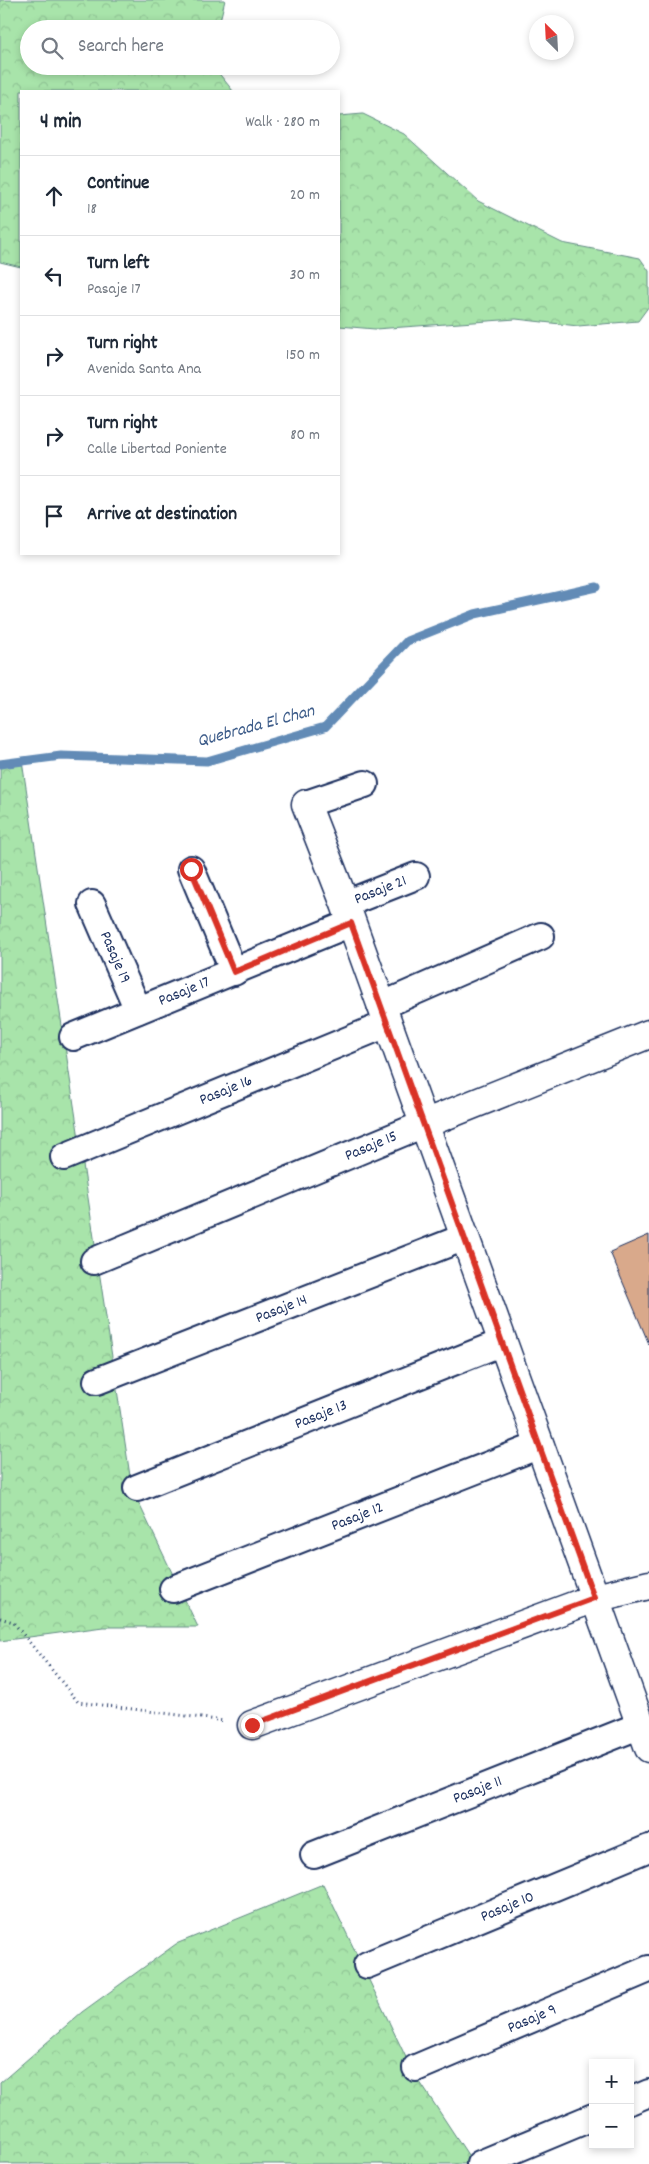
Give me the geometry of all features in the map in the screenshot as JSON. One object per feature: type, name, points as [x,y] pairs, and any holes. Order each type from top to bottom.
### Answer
[{"type":"street","points":[[365,784],[306,804],[348,914],[645,1737]]},
{"type":"street","points":[[191,869],[234,972]]},
{"type":"street","name":"Pasaje 21","points":[[348,914],[416,876]]},
{"type":"street","name":"Pasaje 19","points":[[92,904],[138,1010]]},
{"type":"street","name":"Pasaje 17","points":[[73,1037],[234,972],[348,914]]},
{"type":"street","name":"Pasaje 16","points":[[64,1157],[384,1015],[542,936]]},
{"type":"street","name":"Pasaje 15","points":[[94,1261],[424,1124],[649,1034]]},
{"type":"street","name":"Pasaje 14","points":[[97,1381],[465,1237]]},
{"type":"street","name":"Pasaje 13","points":[[137,1488],[503,1342]]},
{"type":"street","name":"Pasaje 12","points":[[173,1589],[540,1445]]},
{"type":"street","points":[[252,1725],[594,1598],[649,1585]]},
{"type":"street","name":"Pasaje 11","points":[[314,1855],[645,1737]]},
{"type":"street","name":"Pasaje 10","points":[[367,1965],[649,1848]]},
{"type":"street","name":"Pasaje 9","points":[[416,2068],[649,1969]]},
{"type":"street","points":[[634,2099],[649,2093]]},
{"type":"street","points":[[480,2164],[589,2119]]},
{"type":"path","points":[[0,1618],[13,1622],[78,1702],[252,1725]]},
{"type":"green space","points":[[0,0],[225,0],[220,20],[20,20],[20,75],[220,75],[232,90],[20,90],[20,267],[0,262]]},
{"type":"green space","points":[[363,114],[404,134],[478,201],[562,243],[640,258],[649,271],[649,306],[638,321],[578,326],[516,319],[375,329],[340,326],[340,116]]},
{"type":"green space","points":[[22,761],[132,1489],[198,1627],[103,1627],[0,1641],[0,764]]},
{"type":"green space","points":[[323,1884],[412,2070],[474,2164],[0,2164],[0,2083],[82,2012],[176,1944]]},
{"type":"building","points":[[649,1235],[649,1344],[610,1252]]},
{"type":"waterway","name":"Quebrada El Chan","points":[[0,764],[61,756],[207,761],[325,727],[407,641],[475,614],[597,587]]},
{"type":"route","points":[[191,869],[234,972],[351,923],[594,1598],[252,1725]]}]
